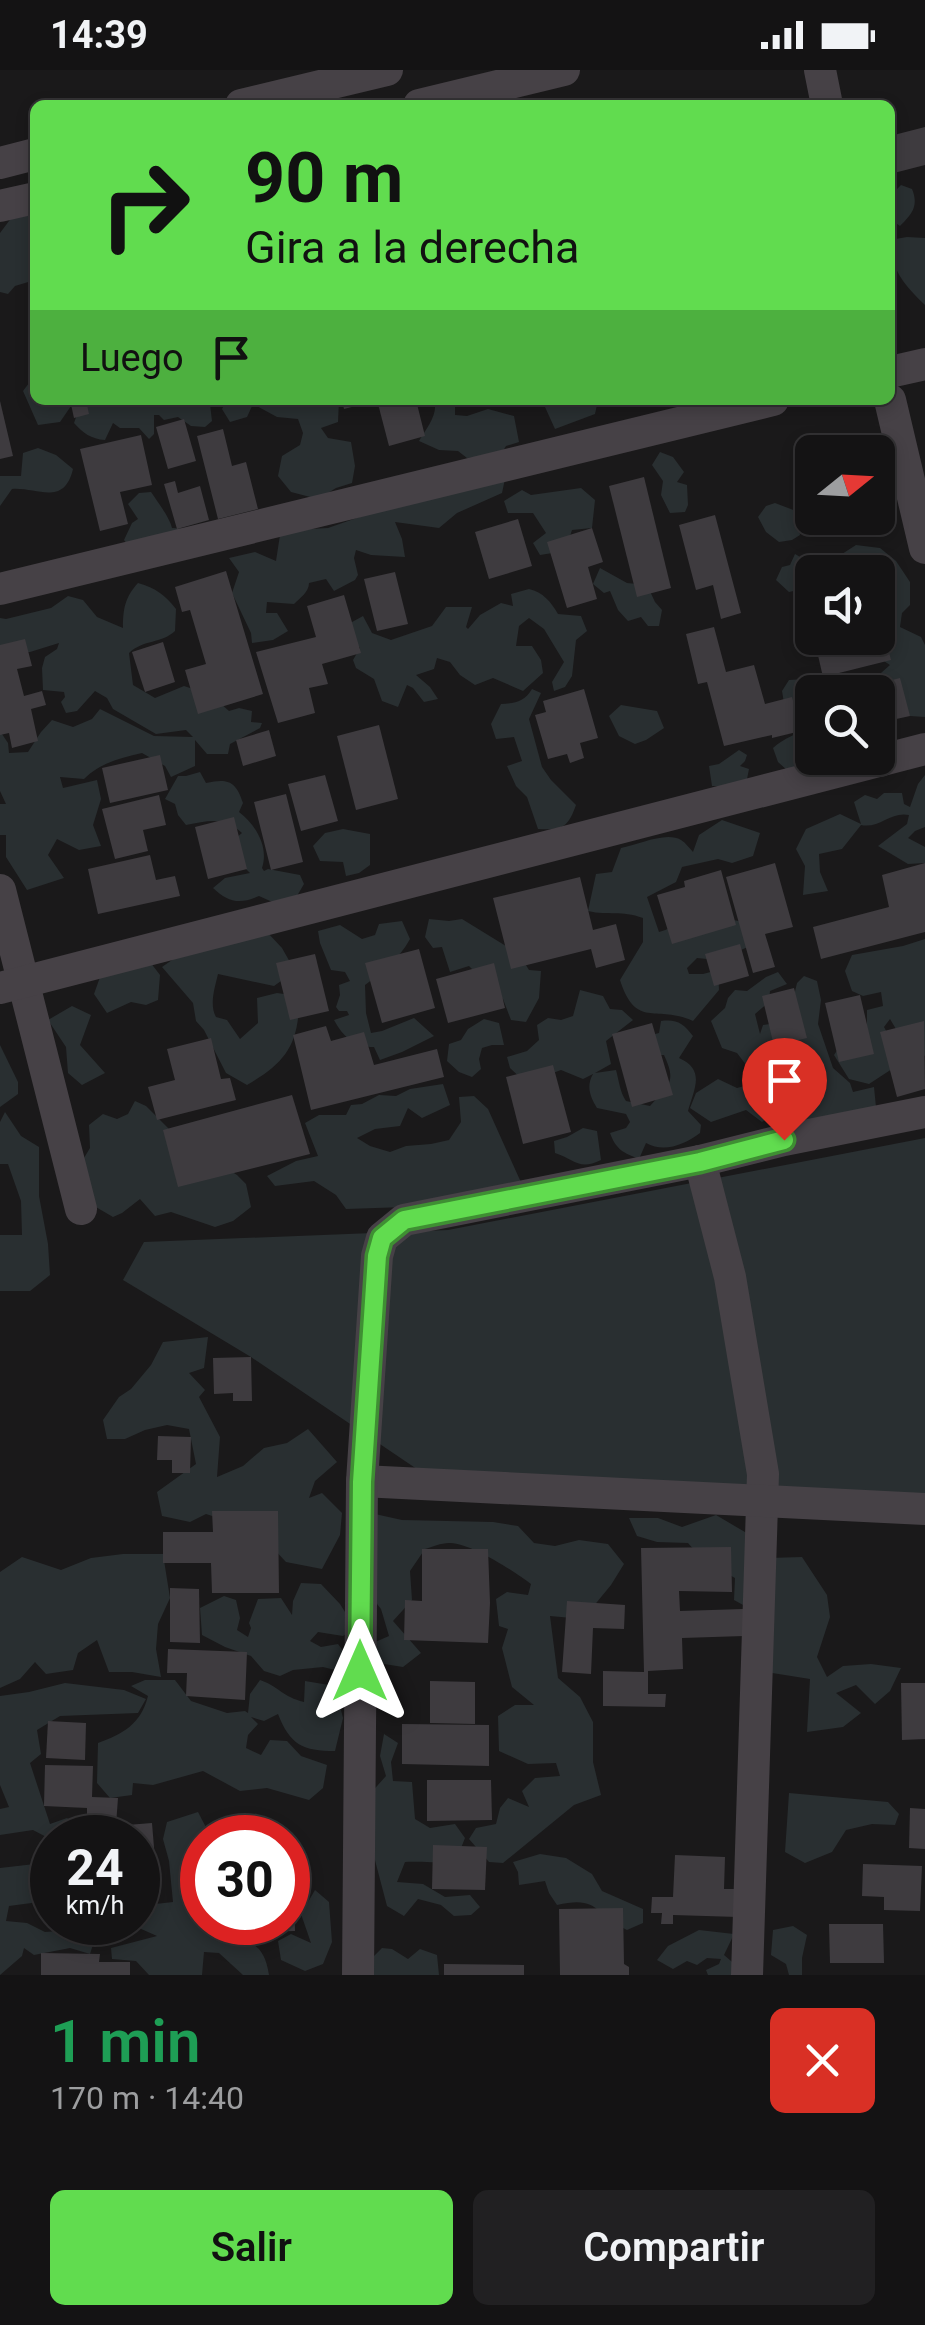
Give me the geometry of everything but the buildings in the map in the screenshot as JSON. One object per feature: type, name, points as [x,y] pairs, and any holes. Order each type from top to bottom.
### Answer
[{"type":"street","points":[[262,100],[387,70]]},
{"type":"street","points":[[440,100],[564,70]]},
{"type":"street","points":[[820,70],[826,100]]},
{"type":"street","points":[[0,163],[30,155]]},
{"type":"street","points":[[0,206],[30,199]]},
{"type":"street","points":[[895,371],[925,364]]},
{"type":"street","points":[[0,589],[753,405]]},
{"type":"street","points":[[891,405],[925,548]]},
{"type":"street","points":[[11,986],[925,749]]},
{"type":"street","points":[[0,890],[11,986],[81,1209]]},
{"type":"street","points":[[358,1975],[362,1482],[377,1256],[382,1238],[404,1220],[700,1162],[784,1140],[925,1112]]},
{"type":"street","points":[[700,1162],[730,1277],[763,1474],[747,1975]]},
{"type":"street","points":[[362,1482],[925,1508]]},
{"type":"shaded area","points":[[901,185],[912,189],[915,200],[911,214],[900,226],[895,222],[895,191]]},
{"type":"shaded area","points":[[18,209],[30,211],[30,282],[15,286],[8,294],[0,292],[0,233]]},
{"type":"shaded area","points":[[925,238],[925,305],[896,268],[895,239]]},
{"type":"shaded area","points":[[30,382],[30,405],[71,406],[60,422],[38,425],[23,391]]},
{"type":"shaded area","points":[[80,405],[210,405],[212,421],[205,427],[191,426],[178,417],[164,420],[154,415],[154,434],[149,439],[139,428],[120,428],[113,423],[105,440],[88,435],[74,423]]},
{"type":"shaded area","points":[[224,405],[253,405],[247,417],[230,422],[222,409]]},
{"type":"shaded area","points":[[255,405],[339,405],[338,422],[321,428],[328,438],[351,442],[355,466],[352,483],[318,499],[291,492],[278,476],[282,456],[300,445],[303,433],[298,419],[277,417]]},
{"type":"shaded area","points":[[435,405],[455,405],[455,415],[467,416],[488,409],[514,416],[519,442],[506,446],[500,456],[467,458],[458,451],[439,450],[419,441]]},
{"type":"shaded area","points":[[597,405],[595,414],[555,429],[545,407]]},
{"type":"shaded area","points":[[38,448],[56,455],[73,469],[69,481],[56,492],[12,489],[0,506],[0,476],[21,476],[23,453]]},
{"type":"shaded area","points":[[660,452],[673,457],[684,472],[677,482],[687,485],[685,512],[670,513],[661,495],[663,481],[652,465]]},
{"type":"shaded area","points":[[508,465],[502,493],[457,513],[439,528],[395,522],[405,557],[356,550],[355,580],[334,591],[326,579],[309,583],[294,604],[267,602],[266,613],[277,613],[288,631],[273,640],[252,643],[232,593],[239,572],[229,558],[255,552],[276,561],[280,535],[328,528]]},
{"type":"shaded area","points":[[581,488],[595,500],[592,528],[572,530],[565,551],[540,555],[533,543],[546,533],[533,513],[508,513],[504,501],[522,490],[531,495]]},
{"type":"shaded area","points":[[151,492],[172,528],[190,529],[131,549],[124,540],[138,519],[128,504],[139,493]]},
{"type":"shaded area","points":[[775,503],[795,511],[795,535],[800,535],[779,542],[766,532],[758,517],[766,506]]},
{"type":"shaded area","points":[[856,545],[880,548],[889,555],[842,555]]},
{"type":"shaded area","points":[[795,554],[795,591],[789,592],[776,580],[782,567],[790,565]]},
{"type":"shaded area","points":[[895,560],[910,582],[910,605],[902,613],[900,627],[921,637],[925,645],[925,717],[910,716],[895,700],[895,675],[881,673],[890,665],[875,655],[895,655]]},
{"type":"shaded area","points":[[600,568],[627,583],[647,585],[662,610],[659,626],[648,626],[641,617],[628,621],[610,591],[604,593],[593,584]]},
{"type":"shaded area","points":[[138,583],[160,593],[176,609],[175,631],[129,653],[133,685],[155,698],[184,686],[211,695],[229,711],[252,711],[251,722],[262,723],[260,728],[230,744],[228,754],[207,754],[195,740],[195,766],[171,777],[165,766],[142,753],[104,765],[84,779],[60,777],[63,788],[97,780],[101,799],[93,825],[101,846],[79,850],[57,839],[48,855],[64,878],[27,890],[6,857],[6,835],[0,835],[0,804],[6,804],[0,791],[0,731],[9,753],[28,752],[52,720],[73,727],[92,719],[100,709],[154,736],[193,737],[186,730],[156,734],[113,709],[107,698],[95,691],[77,711],[66,713],[61,702],[64,692],[43,690],[45,657],[59,643],[30,652],[0,652],[0,618],[51,608],[68,596],[83,600],[97,617],[123,628],[126,604]]},
{"type":"shaded area","points":[[529,589],[546,598],[558,614],[581,616],[587,631],[576,640],[572,676],[565,687],[554,691],[552,682],[564,662],[544,629],[529,618],[519,626],[516,646],[532,646],[541,660],[543,673],[523,691],[493,678],[475,685],[450,662],[437,658],[434,669],[416,675],[438,699],[424,702],[407,685],[398,707],[382,701],[374,679],[356,668],[353,660],[360,648],[343,627],[363,616],[372,633],[391,640],[432,626],[446,607],[472,607],[468,629],[480,615],[501,603],[513,606],[511,594]]},
{"type":"shaded area","points":[[789,680],[795,680],[795,704],[784,703],[782,691]]},
{"type":"shaded area","points":[[532,689],[541,693],[529,719],[542,767],[576,805],[567,823],[553,829],[538,829],[527,797],[516,786],[507,766],[522,761],[514,737],[496,739],[491,724],[501,704],[519,701]]},
{"type":"shaded area","points":[[621,705],[657,711],[664,728],[635,744],[619,736],[609,716]]},
{"type":"shaded area","points":[[795,734],[795,768],[788,771],[778,762],[773,748]]},
{"type":"shaded area","points":[[739,750],[747,755],[740,766],[749,769],[747,779],[712,786],[709,766]]},
{"type":"shaded area","points":[[200,772],[206,783],[226,781],[237,790],[243,803],[239,812],[251,823],[262,844],[264,871],[300,875],[304,884],[294,901],[279,905],[259,896],[234,901],[213,888],[225,878],[250,873],[237,860],[232,841],[242,833],[222,822],[186,825],[175,804],[165,799],[178,776]]},
{"type":"shaded area","points":[[925,775],[925,827],[908,838],[925,847],[925,863],[908,864],[878,846],[907,824],[909,815],[896,815],[874,825],[861,825],[842,849],[819,854],[820,872],[828,891],[803,895],[805,866],[796,849],[806,829],[840,814],[861,824],[854,802],[865,795],[877,799],[884,793],[902,793],[904,804],[910,807]]},
{"type":"shaded area","points":[[722,820],[760,833],[753,856],[732,863],[718,859],[682,867],[676,882],[647,897],[659,932],[690,922],[734,920],[750,924],[755,944],[717,960],[697,958],[687,968],[689,974],[718,970],[719,990],[693,1021],[640,1010],[626,995],[620,980],[643,942],[643,918],[588,911],[596,874],[612,872],[621,848],[652,840],[675,838],[693,852],[699,835]]},
{"type":"shaded area","points":[[343,829],[370,834],[370,865],[346,876],[343,862],[320,861],[313,846],[325,833]]},
{"type":"shaded area","points":[[429,919],[462,919],[519,954],[529,970],[541,971],[539,998],[526,1022],[511,1020],[503,999],[485,988],[469,966],[450,972],[442,947],[433,948],[425,937]]},
{"type":"shaded area","points":[[402,921],[410,939],[390,965],[365,985],[371,1033],[414,1018],[434,1036],[380,1060],[374,1047],[350,1040],[334,1020],[349,1015],[336,1007],[339,985],[350,981],[345,972],[331,970],[318,931],[340,925],[362,939],[375,935],[379,924]]},
{"type":"shaded area","points":[[267,932],[295,971],[274,986],[218,974],[213,996],[216,1017],[227,1020],[240,1039],[258,1023],[257,998],[277,993],[291,995],[299,1004],[296,1032],[286,1053],[247,1085],[226,1073],[196,1021],[193,1003],[162,967],[202,939]]},
{"type":"shaded area","points":[[925,939],[925,1056],[905,1044],[890,1019],[884,1027],[897,1051],[895,1067],[869,1084],[849,1079],[834,1055],[844,1040],[867,1027],[867,1010],[883,1006],[881,992],[863,996],[852,991],[845,971],[852,955]]},
{"type":"shaded area","points":[[147,958],[160,975],[158,1000],[146,1005],[131,1002],[107,1013],[94,994],[105,963]]},
{"type":"shaded area","points":[[778,972],[787,984],[770,991],[769,1002],[755,1014],[760,1034],[763,1025],[777,1023],[793,1049],[798,1043],[788,1021],[797,983],[804,976],[817,981],[821,1000],[818,1024],[833,1068],[850,1083],[853,1092],[874,1087],[876,1107],[820,1124],[801,1117],[801,1102],[792,1099],[762,1122],[746,1110],[711,1122],[690,1108],[696,1093],[718,1079],[737,1088],[759,1082],[737,1053],[722,1048],[711,1021],[725,1008],[735,990],[747,991]]},
{"type":"shaded area","points":[[580,990],[603,996],[610,1009],[622,1010],[633,1020],[606,1041],[611,1064],[595,1073],[616,1070],[626,1101],[650,1106],[669,1083],[664,1055],[653,1055],[647,1036],[659,1033],[661,1021],[676,1021],[693,1036],[679,1058],[695,1074],[688,1111],[701,1125],[700,1133],[674,1146],[646,1143],[639,1159],[621,1150],[612,1139],[610,1133],[626,1128],[630,1122],[626,1114],[597,1108],[590,1091],[593,1074],[583,1079],[561,1070],[526,1083],[510,1068],[507,1057],[527,1051],[539,1040],[537,1025],[548,1018],[561,1020],[573,1016]]},
{"type":"shaded area","points":[[72,1006],[91,1015],[80,1045],[105,1073],[82,1085],[68,1073],[66,1047],[48,1020]]},
{"type":"shaded area","points":[[484,1019],[499,1023],[504,1045],[482,1048],[481,1069],[472,1077],[447,1061],[449,1044],[461,1040],[468,1029]]},
{"type":"shaded area","points":[[0,1045],[18,1082],[18,1094],[0,1107]]},
{"type":"shaded area","points":[[443,1084],[450,1105],[422,1118],[408,1108],[400,1126],[375,1129],[357,1138],[390,1152],[449,1140],[461,1122],[459,1097],[474,1096],[488,1109],[524,1189],[494,1204],[346,1209],[336,1195],[314,1181],[275,1186],[267,1176],[296,1161],[318,1156],[305,1123],[319,1115],[346,1115],[351,1105],[379,1095],[396,1096],[410,1089]]},
{"type":"shaded area","points":[[135,1101],[146,1106],[176,1136],[237,1175],[246,1184],[251,1207],[233,1221],[215,1227],[171,1212],[155,1216],[140,1199],[113,1217],[89,1203],[84,1158],[90,1148],[89,1125],[103,1114],[117,1119],[128,1114]]},
{"type":"shaded area","points":[[5,1112],[21,1136],[39,1147],[39,1196],[50,1275],[30,1291],[0,1291],[0,1235],[22,1235],[21,1201],[8,1164],[0,1164],[0,1122]]},
{"type":"shaded area","points":[[583,1128],[597,1131],[601,1160],[582,1164],[555,1153],[554,1141]]},
{"type":"shaded area","points":[[925,1138],[925,1502],[442,1486],[251,1357],[123,1280],[144,1242],[448,1230]]},
{"type":"shaded area","points":[[208,1337],[204,1368],[189,1373],[205,1390],[199,1397],[220,1437],[217,1477],[243,1466],[264,1448],[287,1443],[308,1429],[337,1462],[315,1481],[309,1498],[322,1493],[342,1513],[340,1535],[322,1569],[286,1562],[256,1530],[206,1514],[190,1522],[162,1516],[157,1492],[196,1464],[189,1429],[167,1425],[125,1439],[107,1439],[103,1420],[119,1397],[151,1365],[163,1342]]},
{"type":"shaded area","points":[[375,1514],[402,1520],[518,1526],[534,1543],[555,1546],[579,1540],[608,1544],[624,1564],[583,1619],[550,1616],[558,1678],[580,1697],[593,1722],[593,1762],[601,1795],[574,1805],[503,1863],[489,1862],[469,1839],[476,1828],[496,1824],[500,1808],[508,1798],[529,1807],[522,1791],[535,1778],[560,1776],[556,1763],[528,1764],[499,1751],[498,1716],[515,1705],[534,1705],[512,1687],[502,1648],[508,1629],[499,1626],[496,1599],[507,1592],[528,1595],[531,1584],[467,1547],[449,1543],[425,1549],[410,1571],[412,1600],[393,1621],[421,1653],[403,1667],[378,1663],[373,1643],[389,1636],[381,1609],[367,1591]]},
{"type":"shaded area","points":[[716,1515],[750,1535],[769,1558],[802,1557],[827,1595],[830,1617],[817,1657],[827,1677],[843,1666],[901,1668],[890,1691],[875,1704],[856,1685],[836,1693],[861,1713],[843,1727],[807,1732],[810,1679],[766,1672],[754,1611],[734,1600],[735,1578],[704,1561],[688,1543],[657,1542],[637,1536],[629,1518],[658,1518],[682,1527]]},
{"type":"shaded area","points":[[163,1554],[170,1598],[158,1624],[156,1649],[161,1677],[109,1672],[97,1640],[78,1653],[73,1670],[46,1674],[35,1662],[20,1679],[0,1688],[0,1572],[22,1557],[61,1570],[91,1558]]},
{"type":"shaded area","points":[[301,1583],[321,1584],[355,1628],[343,1636],[318,1632],[310,1641],[321,1647],[338,1644],[350,1660],[339,1671],[323,1667],[293,1670],[280,1676],[264,1671],[251,1656],[202,1635],[200,1608],[224,1596],[236,1600],[240,1618],[237,1630],[248,1637],[258,1599],[281,1598],[292,1615]]},
{"type":"shaded area","points":[[145,1680],[175,1680],[191,1701],[227,1713],[248,1713],[250,1694],[260,1680],[304,1702],[305,1681],[335,1686],[343,1718],[335,1751],[314,1750],[299,1744],[287,1733],[278,1714],[264,1721],[251,1717],[258,1724],[248,1735],[246,1748],[261,1755],[270,1740],[287,1741],[301,1756],[327,1765],[323,1788],[309,1800],[267,1788],[240,1791],[203,1771],[153,1785],[133,1783],[132,1795],[110,1798],[97,1783],[98,1743],[123,1732],[136,1721],[148,1696],[131,1686]]},
{"type":"shaded area","points":[[65,1683],[124,1690],[146,1699],[138,1713],[60,1716],[37,1730],[41,1754],[30,1763],[47,1815],[30,1815],[30,1830],[0,1835],[0,1809],[9,1807],[0,1785],[0,1696]]},
{"type":"shaded area","points":[[384,1734],[398,1743],[391,1762],[393,1781],[412,1782],[415,1819],[430,1828],[455,1824],[465,1838],[457,1858],[405,1862],[397,1882],[423,1884],[445,1897],[470,1895],[480,1907],[471,1915],[454,1916],[441,1905],[418,1899],[404,1916],[387,1906],[371,1845],[369,1795],[386,1776],[380,1756]]},
{"type":"shaded area","points":[[789,1793],[888,1802],[899,1814],[895,1825],[872,1824],[846,1830],[832,1852],[805,1863],[785,1852]]},
{"type":"shaded area","points":[[180,1818],[180,1945],[253,1945],[264,1956],[269,1975],[243,1975],[219,1953],[204,1952],[202,1975],[149,1975],[136,1961],[112,1959],[111,1948],[160,1945],[160,1903],[173,1902],[163,1839],[167,1822]]},
{"type":"shaded area","points":[[540,1854],[566,1858],[592,1874],[602,1891],[643,1909],[643,1923],[627,1930],[589,1904],[557,1905],[545,1881],[519,1885],[513,1862]]},
{"type":"shaded area","points":[[30,1865],[30,1903],[9,1906],[6,1921],[30,1924],[30,1945],[93,1945],[90,1954],[70,1948],[34,1955],[24,1948],[22,1956],[0,1975],[0,1868]]},
{"type":"shaded area","points":[[315,1890],[329,1902],[332,1942],[323,1964],[305,1971],[281,1960],[279,1945],[310,1945],[310,1899]]},
{"type":"shaded area","points":[[793,1926],[807,1935],[802,1975],[789,1975],[786,1964],[771,1955],[773,1930]]},
{"type":"shaded area","points":[[699,1930],[734,1934],[724,1955],[738,1967],[738,1975],[708,1975],[706,1970],[721,1959],[707,1958],[697,1965],[687,1961],[673,1969],[657,1960],[668,1946]]},
{"type":"shaded area","points":[[382,1948],[408,1959],[420,1949],[437,1955],[439,1975],[367,1975],[368,1962]]},
{"type":"route","points":[[360,1671],[362,1482],[377,1256],[382,1238],[404,1220],[700,1162],[784,1140]]}]
